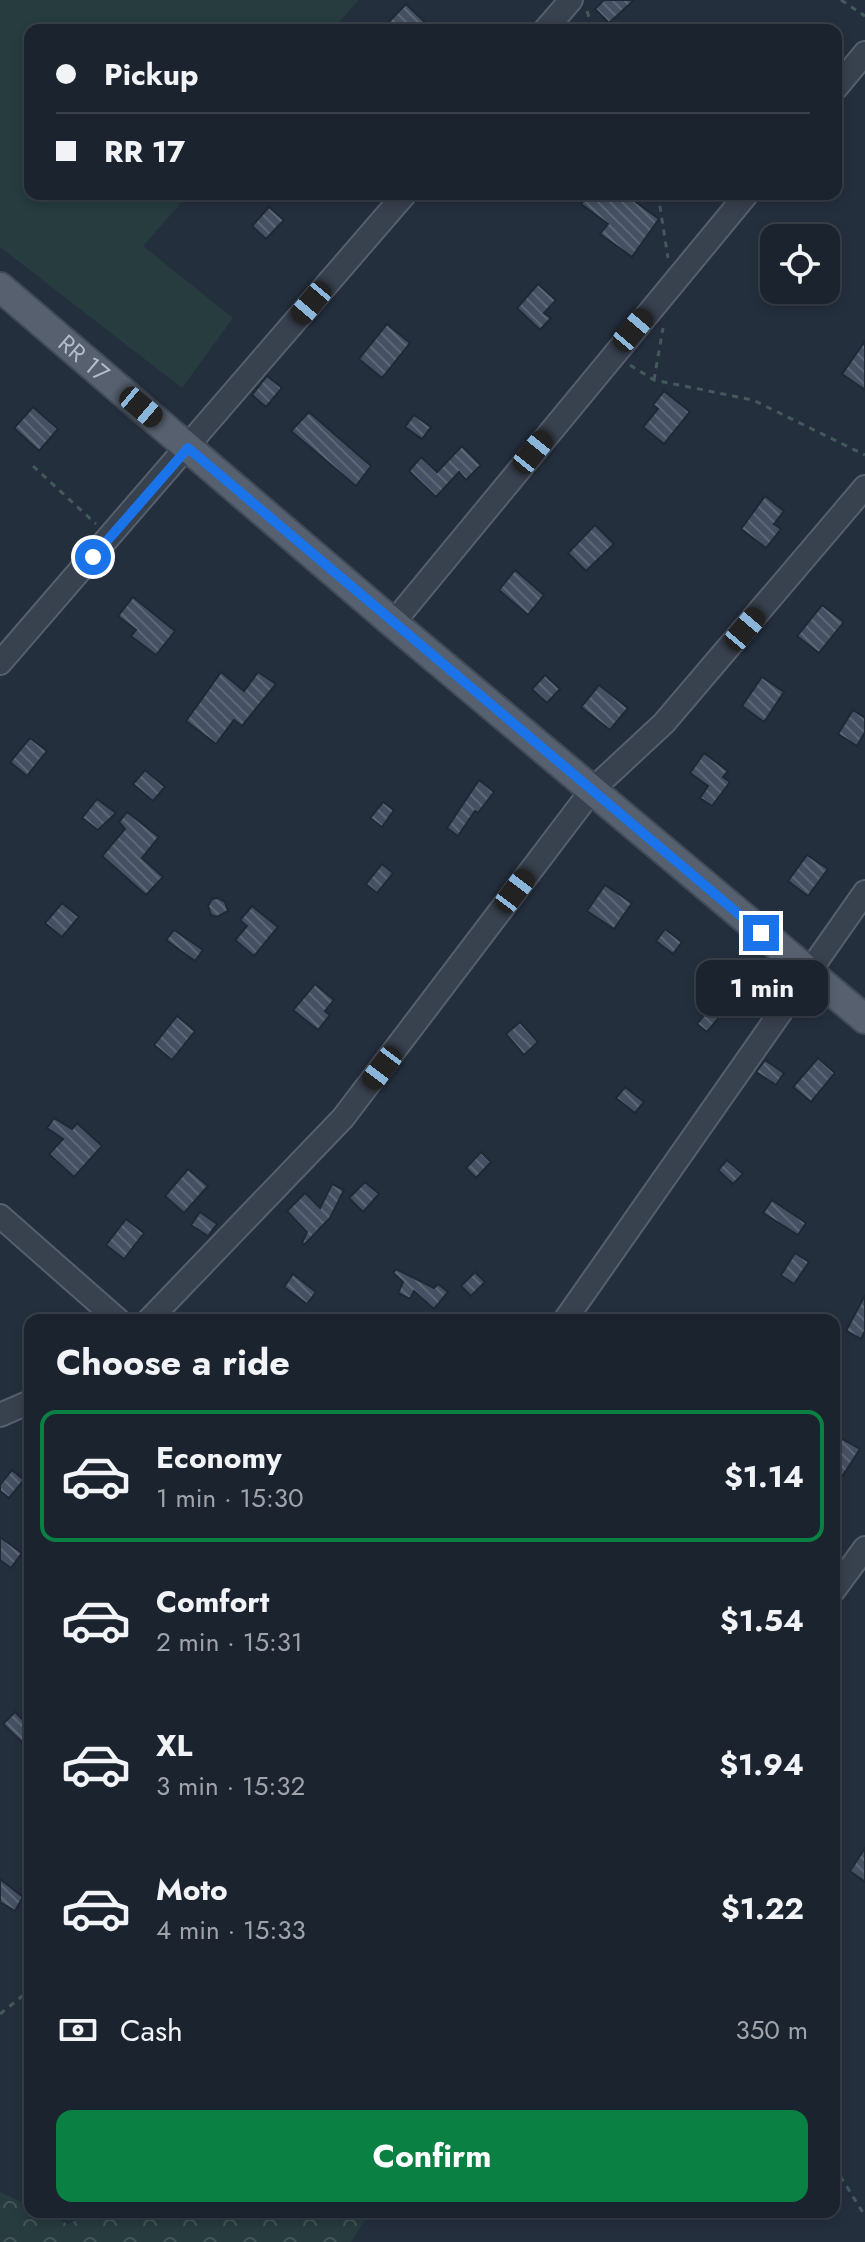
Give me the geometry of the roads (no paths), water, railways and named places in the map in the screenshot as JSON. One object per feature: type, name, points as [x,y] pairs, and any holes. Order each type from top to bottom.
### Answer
[{"type":"main road","name":"RR 17","points":[[0,287],[393,623],[865,1019]]},
{"type":"street","points":[[550,24],[571,0]]},
{"type":"street","points":[[842,81],[865,53]]},
{"type":"street","points":[[0,663],[11,637],[110,537],[400,200]]},
{"type":"street","points":[[393,623],[742,200]]},
{"type":"street","points":[[155,1314],[343,1118],[592,790],[664,723],[865,487]]},
{"type":"street","points":[[569,1314],[865,892]]},
{"type":"street","points":[[0,1216],[111,1314]]},
{"type":"street","points":[[0,1415],[24,1405]]},
{"type":"street","points":[[840,1582],[865,1548]]}]
